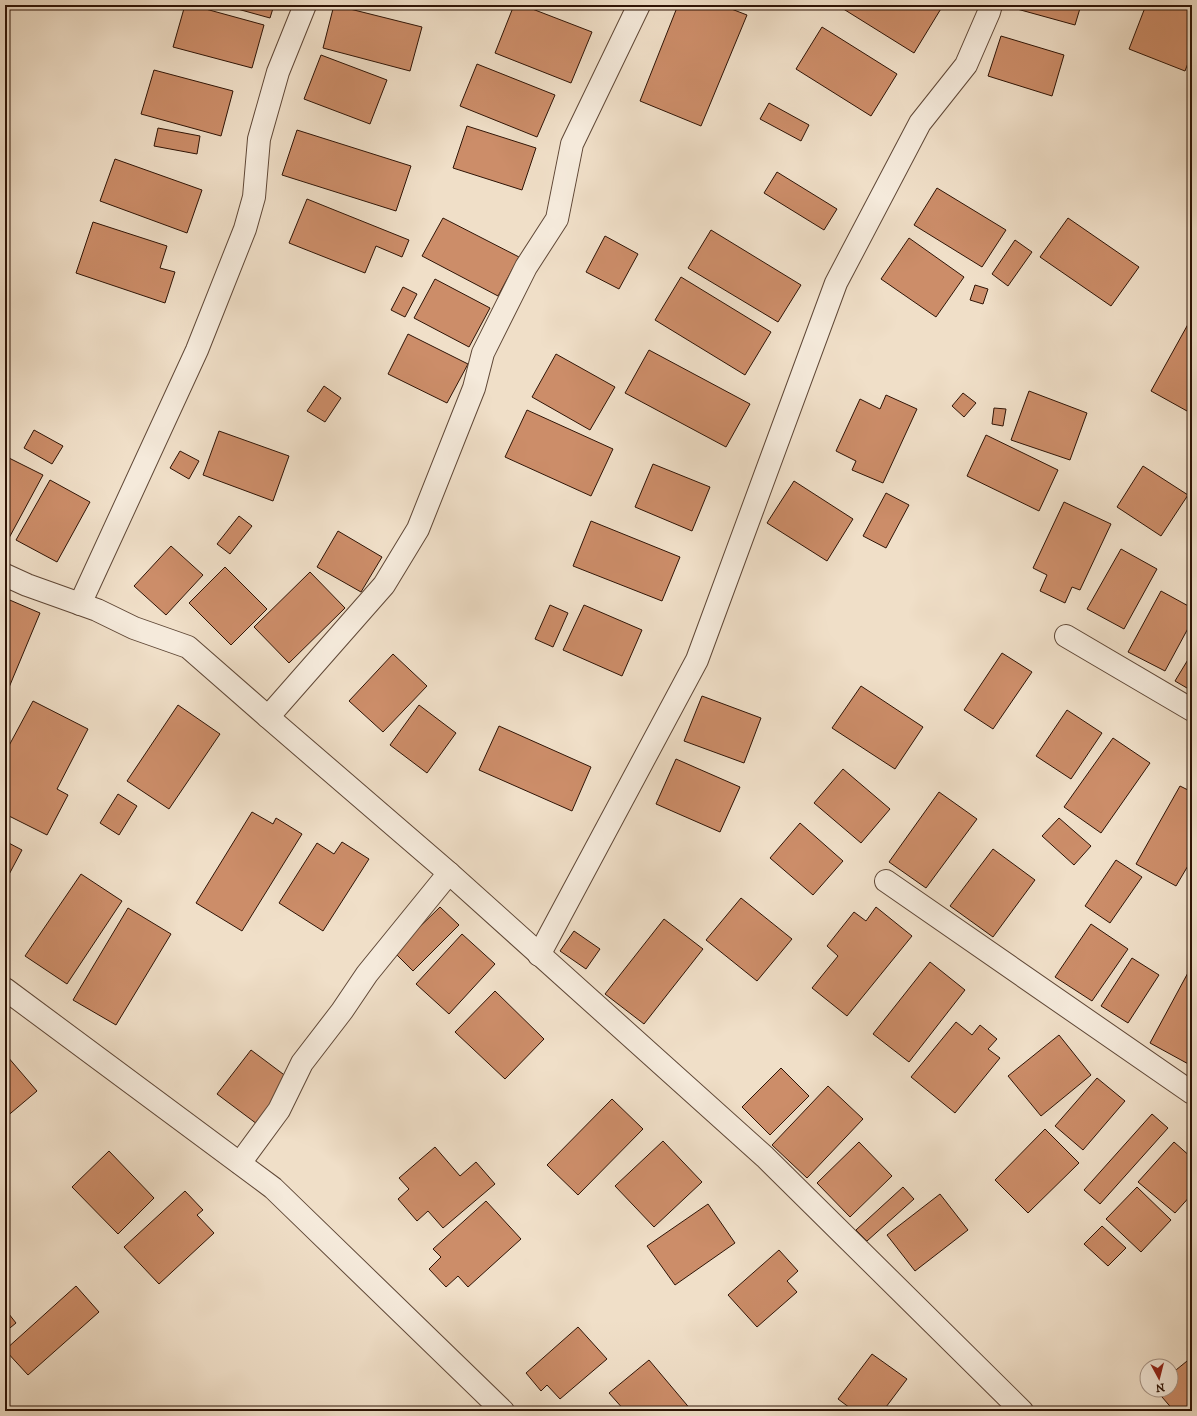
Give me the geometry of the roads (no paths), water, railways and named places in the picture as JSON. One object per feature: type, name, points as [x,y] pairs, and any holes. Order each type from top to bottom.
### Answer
[{"type":"street","points":[[80,604],[197,350],[245,229],[254,197],[259,139],[278,72],[305,5]]},
{"type":"street","points":[[268,717],[384,585],[418,528],[474,388],[483,353],[526,267],[557,219],[572,144],[639,5]]},
{"type":"street","points":[[539,955],[697,660],[836,283],[920,123],[966,64],[991,5]]},
{"type":"street","points":[[5,575],[97,610],[134,628],[188,647],[449,873],[764,1158],[1022,1411]]},
{"type":"street","points":[[1066,636],[1192,710]]},
{"type":"street","points":[[240,1164],[279,1110],[302,1063],[342,1011],[367,974],[449,873]]},
{"type":"street","points":[[886,881],[1192,1093]]},
{"type":"street","points":[[5,989],[273,1188],[503,1411]]}]
